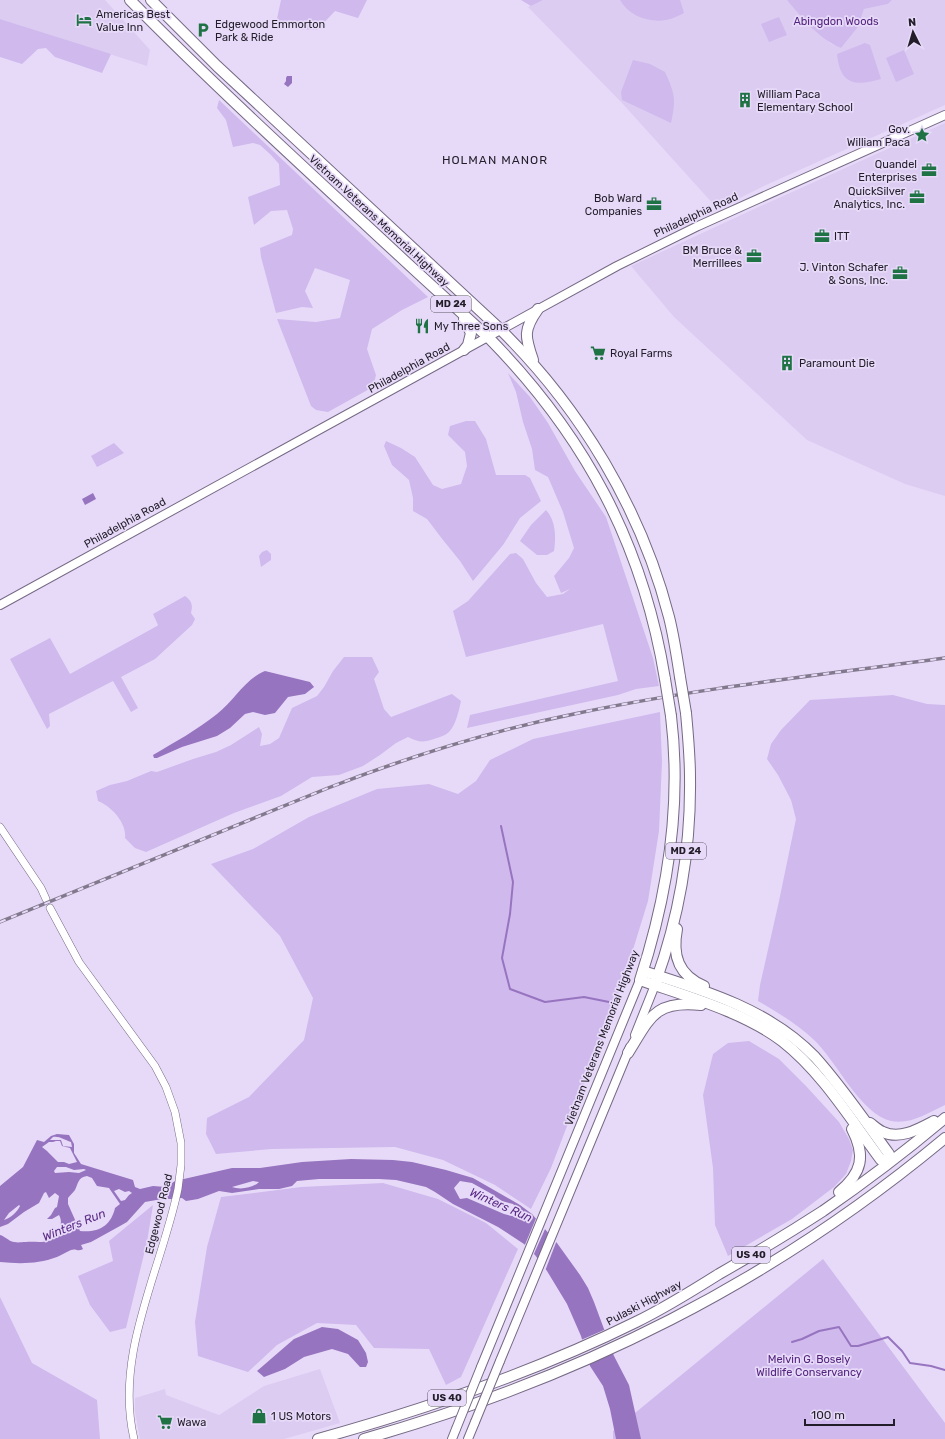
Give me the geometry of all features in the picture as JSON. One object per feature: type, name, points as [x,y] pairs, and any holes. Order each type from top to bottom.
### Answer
[{"type":"highway","name":"Vietnam Veterans Memorial Highway","points":[[130,0],[233,102],[488,337],[553,412],[602,488],[628,543],[645,591],[656,630],[671,716],[675,762],[673,826],[663,895],[642,975]]},
{"type":"highway","name":"Vietnam Veterans Memorial Highway","points":[[151,0],[243,90],[501,330],[534,364],[579,422],[611,473],[632,515],[660,586],[674,636],[686,714],[690,759],[689,808],[685,855],[678,900],[657,980]]},
{"type":"highway","points":[[233,102],[243,90]]},
{"type":"highway","points":[[534,364],[526,331],[538,309]]},
{"type":"highway","points":[[464,315],[464,321],[471,332],[468,345],[464,350]]},
{"type":"highway","points":[[678,900],[675,947],[676,958],[690,978],[719,992],[780,1028],[804,1047],[828,1073],[863,1118],[888,1154],[888,1162]]},
{"type":"highway","points":[[642,975],[743,1006]]},
{"type":"highway","points":[[657,980],[754,1023],[782,1041],[808,1065],[881,1160],[888,1162],[898,1175]]},
{"type":"highway","points":[[628,1053],[648,1022],[661,1009],[670,1005],[679,1004],[718,1008]]},
{"type":"highway","points":[[805,1222],[854,1178],[861,1160],[858,1140],[830,1092]]},
{"type":"highway","points":[[863,1118],[883,1132],[896,1134],[913,1132],[945,1117]]},
{"type":"highway","name":"Pulaski Highway","points":[[318,1439],[457,1395],[536,1367],[607,1336],[654,1313],[805,1222],[888,1162],[945,1117]]},
{"type":"highway","name":"US 40","points":[[364,1439],[452,1413],[508,1392],[580,1363],[680,1316],[754,1274],[830,1225],[945,1138]]},
{"type":"main road","name":"Philadelphia Road","points":[[0,604],[616,266],[698,226],[945,115]]},
{"type":"main road","name":"Vietnam Veterans Memorial Highway","points":[[452,1439],[642,975]]},
{"type":"main road","name":"Vietnam Veterans Memorial Highway","points":[[468,1439],[657,980]]},
{"type":"street","points":[[0,827],[41,888],[46,899]]},
{"type":"street","name":"Edgewood Road","points":[[50,908],[79,962],[144,1051],[162,1079],[175,1112],[181,1143],[180,1180],[176,1198],[137,1332],[131,1365],[129,1395],[130,1416],[134,1439]]},
{"type":"shaded area","points":[[0,0],[105,0],[150,50],[147,66],[0,19]]},
{"type":"shaded area","points":[[543,0],[787,0],[804,19],[830,43],[841,48],[858,27],[864,9],[888,4],[892,0],[945,0],[945,105],[766,185],[726,205],[715,206],[622,103],[528,7]]},
{"type":"shaded area","points":[[945,123],[945,496],[905,484],[807,440],[674,317],[631,266]]},
{"type":"shaded area","points":[[320,1369],[340,1423],[284,1439],[140,1439],[135,1412],[135,1398],[165,1389],[166,1395],[219,1415],[264,1386]]},
{"type":"green space","points":[[281,0],[367,0],[358,18],[335,11],[317,30],[275,28]]},
{"type":"green space","points":[[521,0],[543,0],[531,6]]},
{"type":"green space","points":[[620,0],[680,0],[684,13],[673,18],[660,21],[646,19],[634,14],[624,6]]},
{"type":"green space","name":"Abingdon Woods","points":[[787,0],[892,0],[888,4],[864,9],[858,27],[841,48],[818,34]]},
{"type":"green space","points":[[779,17],[787,35],[769,42],[761,24]]},
{"type":"green space","points":[[0,19],[111,54],[102,73],[55,57],[46,48],[38,49],[22,64],[0,57]]},
{"type":"green space","points":[[865,43],[870,45],[881,79],[856,83],[850,81],[841,72],[837,54]]},
{"type":"green space","points":[[904,50],[914,74],[896,82],[886,58]]},
{"type":"green space","points":[[633,60],[650,64],[665,72],[674,97],[674,108],[671,123],[622,100],[621,92]]},
{"type":"green space","points":[[219,100],[428,297],[402,310],[372,329],[367,349],[376,375],[373,387],[328,412],[316,410],[311,406],[277,319],[316,322],[340,318],[350,280],[315,268],[305,291],[313,308],[302,307],[276,313],[260,248],[292,235],[293,229],[287,210],[271,211],[254,225],[248,197],[280,185],[279,164],[260,145],[253,143],[233,147],[226,120],[217,108]]},
{"type":"green space","points":[[508,373],[530,397],[548,423],[575,471],[606,517],[653,658],[659,686],[636,689],[618,695],[467,728],[470,715],[618,681],[603,624],[466,657],[453,611],[468,601],[510,554],[516,553],[523,559],[536,583],[547,597],[563,594],[570,589],[561,593],[554,576],[569,558],[574,548],[563,512],[548,477],[535,470],[532,449],[523,422],[516,392]]},
{"type":"green space","points":[[466,421],[475,421],[486,439],[496,475],[525,475],[530,478],[541,501],[520,518],[503,545],[473,581],[460,561],[427,519],[413,511],[413,498],[409,480],[392,465],[384,446],[386,441],[415,457],[433,485],[442,489],[461,484],[467,466],[465,452],[448,435],[450,426]]},
{"type":"green space","points":[[114,443],[124,453],[97,467],[91,456]]},
{"type":"green space","points":[[546,510],[552,519],[554,529],[554,551],[547,555],[537,555],[520,541],[531,525]]},
{"type":"green space","points":[[267,550],[271,554],[271,560],[261,567],[259,556],[262,552]]},
{"type":"green space","points":[[185,596],[191,603],[191,613],[195,619],[192,625],[155,659],[121,677],[138,708],[131,712],[113,681],[49,714],[50,726],[47,729],[10,659],[50,638],[70,674],[157,626],[158,625],[153,614]]},
{"type":"green space","points":[[344,657],[372,657],[379,672],[374,679],[384,709],[391,717],[452,694],[461,701],[454,725],[444,735],[427,741],[418,741],[408,737],[396,743],[363,766],[339,775],[312,777],[281,796],[234,813],[146,852],[135,848],[125,838],[125,832],[121,821],[113,811],[98,801],[96,791],[151,771],[157,772],[216,752],[231,745],[259,727],[262,734],[260,746],[270,744],[279,738],[292,708],[317,696]]},
{"type":"green space","points":[[893,695],[927,704],[945,705],[945,1105],[919,1118],[898,1122],[880,1117],[869,1109],[849,1086],[822,1048],[813,1039],[794,1023],[758,1001],[760,985],[796,819],[791,800],[778,775],[767,759],[771,744],[781,730],[810,700]]},
{"type":"green space","points":[[660,712],[662,762],[659,831],[648,901],[627,969],[600,1046],[551,1168],[531,1209],[495,1185],[443,1160],[395,1147],[272,1149],[216,1154],[206,1134],[207,1118],[249,1097],[304,1040],[313,998],[280,936],[211,864],[253,849],[309,817],[377,789],[429,784],[458,794],[476,781],[490,760],[533,739]]},
{"type":"green space","points":[[749,1041],[779,1059],[806,1086],[839,1122],[849,1139],[853,1150],[846,1174],[834,1187],[792,1219],[728,1256],[715,1225],[713,1168],[703,1095],[713,1054],[728,1043]]},
{"type":"green space","points":[[383,1183],[438,1199],[486,1223],[518,1249],[461,1377],[446,1385],[429,1349],[374,1348],[356,1325],[317,1323],[277,1345],[248,1372],[198,1356],[195,1322],[207,1247],[221,1197],[301,1187]]},
{"type":"green space","points":[[153,1205],[147,1242],[126,1328],[110,1332],[90,1305],[78,1276],[113,1261],[109,1241]]},
{"type":"green space","name":"Melvin G. Bosely Wildlife Conservancy","points":[[823,1259],[945,1423],[945,1439],[613,1439],[613,1431]]},
{"type":"green space","points":[[0,1297],[32,1363],[97,1400],[100,1439],[0,1439]]},
{"type":"water","points":[[287,76],[292,76],[292,83],[288,87],[284,84]]},
{"type":"water","points":[[93,493],[96,499],[85,505],[82,499]]},
{"type":"water","points":[[265,671],[310,682],[314,687],[305,694],[288,697],[275,713],[265,715],[253,712],[245,714],[230,728],[217,736],[154,758],[153,755],[194,731],[217,714],[251,679]]},
{"type":"water","name":"Winters Run","points":[[57,1134],[69,1135],[74,1144],[74,1153],[81,1164],[133,1180],[135,1187],[140,1189],[153,1186],[166,1187],[175,1181],[232,1168],[260,1168],[302,1162],[351,1159],[412,1162],[473,1178],[520,1205],[532,1214],[557,1243],[580,1275],[588,1288],[614,1356],[629,1385],[641,1439],[616,1439],[610,1409],[603,1386],[590,1366],[581,1336],[567,1304],[547,1271],[535,1255],[524,1244],[498,1227],[453,1204],[426,1187],[396,1180],[319,1179],[297,1181],[292,1186],[279,1189],[259,1189],[232,1193],[219,1191],[198,1199],[186,1201],[182,1198],[162,1199],[145,1202],[127,1222],[91,1242],[81,1245],[83,1249],[81,1250],[69,1251],[57,1257],[36,1262],[0,1262],[0,1235],[10,1241],[16,1242],[45,1242],[53,1238],[59,1230],[61,1219],[59,1215],[52,1219],[47,1219],[57,1207],[59,1196],[55,1193],[49,1198],[46,1192],[39,1203],[8,1224],[0,1227],[0,1186],[23,1167],[37,1140],[44,1142],[51,1136]],"holes":[[[53,1137],[60,1138],[71,1142],[72,1147],[63,1146],[61,1140],[50,1140]],[[60,1141],[62,1146],[70,1148],[77,1162],[69,1164],[58,1162],[42,1147],[49,1142]],[[57,1167],[66,1167],[74,1170],[86,1170],[79,1173],[55,1173],[54,1171]],[[87,1176],[92,1178],[97,1186],[109,1188],[120,1204],[115,1208],[107,1224],[92,1231],[80,1231],[68,1204],[68,1198],[82,1178]],[[253,1181],[259,1182],[250,1187],[232,1187]],[[460,1181],[472,1183],[502,1201],[513,1204],[521,1212],[524,1219],[504,1214],[467,1198],[460,1199],[454,1188]],[[119,1189],[132,1193],[125,1200],[121,1201],[114,1191]],[[19,1205],[20,1206],[14,1214],[4,1220],[9,1213]]]},
{"type":"water","points":[[322,1327],[338,1329],[358,1340],[366,1353],[368,1362],[366,1367],[360,1367],[348,1354],[332,1349],[304,1357],[285,1369],[264,1377],[257,1371],[294,1339]]},
{"type":"pier","points":[[537,1216],[546,1227],[533,1256],[524,1247]]},
{"type":"pier","points":[[549,1231],[557,1240],[545,1271],[537,1261]]},
{"type":"pier","points":[[604,1330],[614,1353],[588,1364],[581,1340]]},
{"type":"waterway","points":[[501,826],[513,882],[510,914],[502,958],[510,989],[545,1002],[584,997],[609,1002]]},
{"type":"waterway","points":[[792,1342],[819,1331],[839,1327],[851,1346],[858,1346],[888,1337],[902,1351],[910,1363],[945,1370]]},
{"type":"railway","points":[[0,922],[328,788],[419,755],[511,728],[620,705],[713,689],[945,658]]},
{"type":"place","name":"Americas Best Value Inn","points":[[84,20]]},
{"type":"place","name":"Edgewood Emmorton Park & Ride","points":[[203,30]]},
{"type":"place","name":"William Paca Elementary School","points":[[745,100]]},
{"type":"place","name":"Gov. William Paca","points":[[922,135]]},
{"type":"place","name":"Quandel Enterprises","points":[[929,170]]},
{"type":"place","name":"QuickSilver Analytics, Inc.","points":[[917,197]]},
{"type":"place","name":"Bob Ward Companies","points":[[654,204]]},
{"type":"place","name":"ITT","points":[[822,236]]},
{"type":"place","name":"BM Bruce & Merrillees","points":[[754,256]]},
{"type":"place","name":"J. Vinton Schafer & Sons, Inc.","points":[[900,273]]},
{"type":"place","name":"My Three Sons","points":[[422,326]]},
{"type":"place","name":"Royal Farms","points":[[598,353]]},
{"type":"place","name":"Paramount Die","points":[[787,363]]},
{"type":"place","name":"1 US Motors","points":[[259,1416]]},
{"type":"place","name":"Wawa","points":[[165,1422]]},
{"type":"district","name":"HOLMAN MANOR","points":[[495,160]]}]
